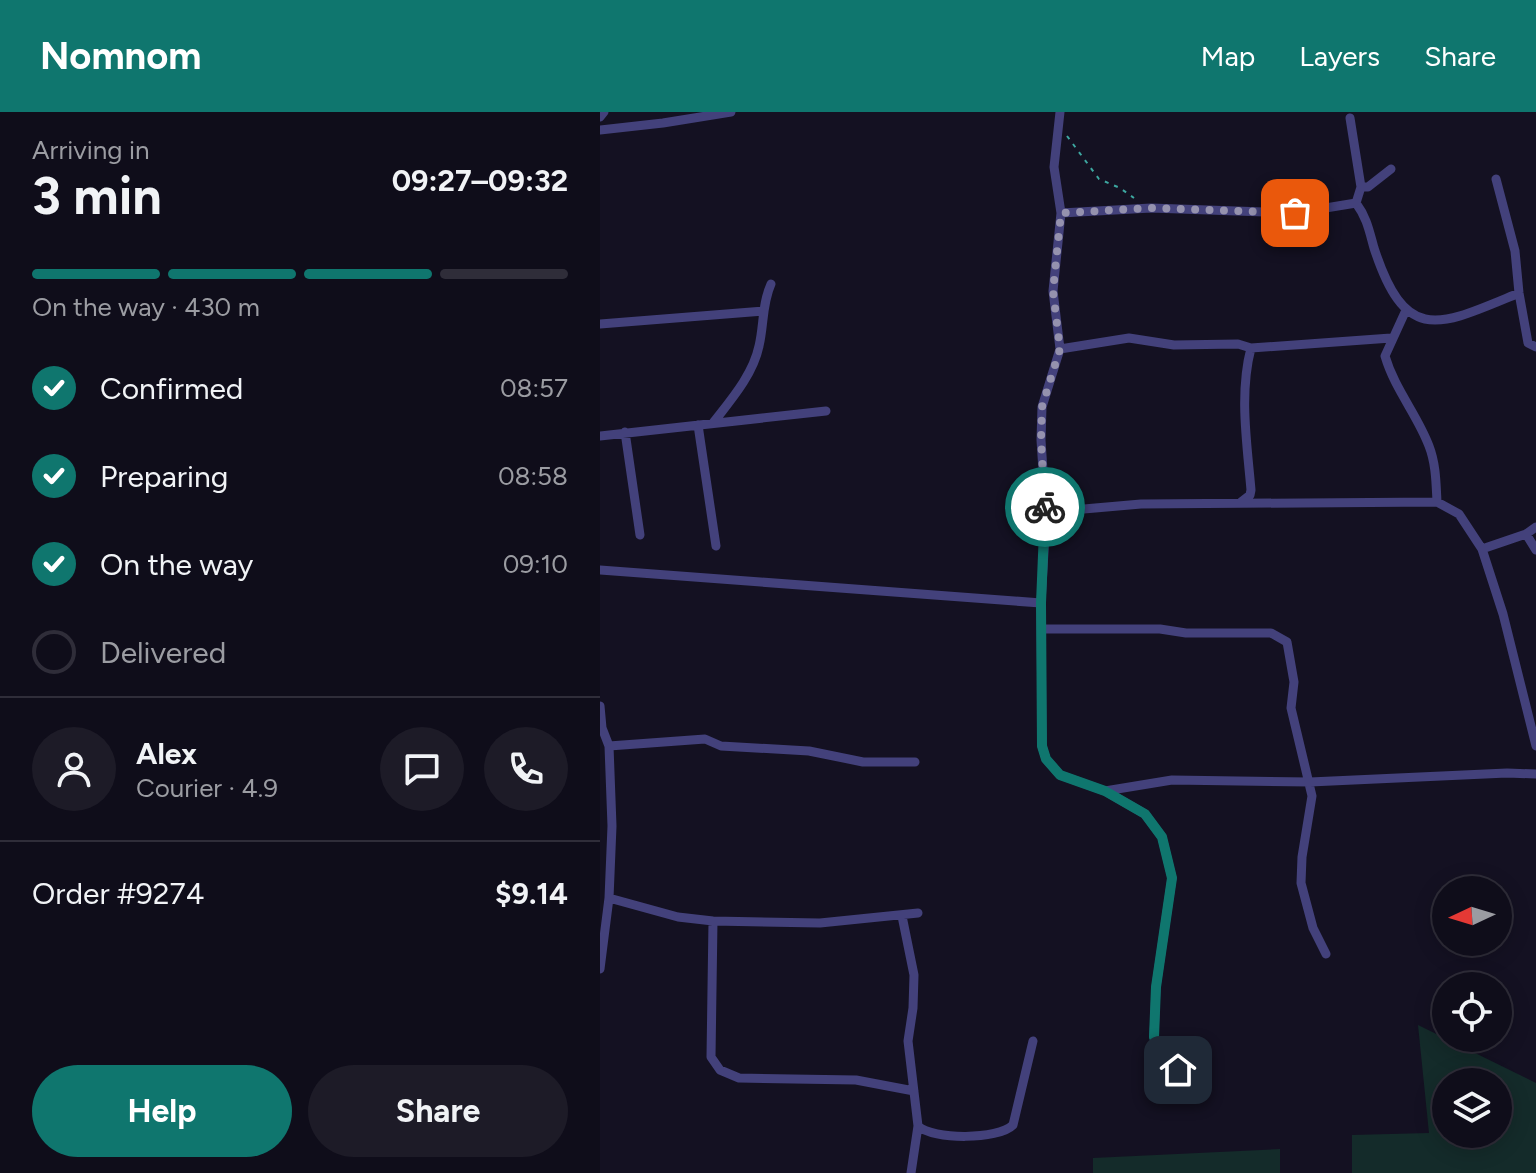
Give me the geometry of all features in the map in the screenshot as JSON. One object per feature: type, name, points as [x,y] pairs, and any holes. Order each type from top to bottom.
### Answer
[{"type":"street","points":[[600,117],[604,112]]},
{"type":"street","points":[[600,130],[731,112]]},
{"type":"street","points":[[1060,112],[1054,167],[1061,213],[1053,291],[1060,349],[1042,407],[1046,517],[1041,603],[1041,724],[1046,759],[1060,775],[1105,791],[1145,814],[1162,837],[1172,878],[1156,987],[1154,1037],[1163,1058],[1192,1082]]},
{"type":"street","points":[[1350,118],[1361,187],[1356,203]]},
{"type":"street","points":[[1361,187],[1368,187],[1391,169]]},
{"type":"street","points":[[1496,179],[1515,251],[1528,343],[1536,347]]},
{"type":"street","points":[[1061,213],[1151,208],[1295,213],[1356,203]]},
{"type":"street","points":[[1356,203],[1367,217],[1387,278],[1406,310],[1417,319],[1444,320],[1519,293]]},
{"type":"street","points":[[713,423],[752,365],[758,350],[771,284]]},
{"type":"street","points":[[1406,310],[1385,356],[1393,381],[1428,444],[1435,466],[1437,502]]},
{"type":"street","points":[[600,324],[764,311]]},
{"type":"street","points":[[1060,349],[1129,338],[1174,345],[1238,344],[1251,348],[1391,338]]},
{"type":"street","points":[[1241,502],[1250,495],[1251,490],[1244,411],[1247,362],[1251,348]]},
{"type":"street","points":[[600,436],[826,411]]},
{"type":"street","points":[[698,425],[716,546]]},
{"type":"street","points":[[625,432],[640,535]]},
{"type":"street","points":[[1046,517],[1061,511],[1115,506],[1241,502],[1437,502],[1459,514],[1482,549],[1503,614],[1536,746]]},
{"type":"street","points":[[1482,549],[1526,534],[1536,527]]},
{"type":"street","points":[[1526,534],[1536,550]]},
{"type":"street","points":[[600,570],[1041,603]]},
{"type":"street","points":[[1042,629],[1271,633],[1287,642],[1294,682],[1291,708],[1312,796],[1301,883],[1313,928],[1326,954]]},
{"type":"street","points":[[600,706],[602,728],[609,746],[612,826],[609,898],[600,969]]},
{"type":"street","points":[[609,746],[705,739],[721,746],[809,751],[863,762],[915,762]]},
{"type":"street","points":[[1105,791],[1172,780],[1310,782],[1536,774]]},
{"type":"street","points":[[609,898],[678,917],[713,921],[820,923],[918,913]]},
{"type":"street","points":[[902,916],[914,975],[908,1041],[918,1126],[911,1173]]},
{"type":"street","points":[[713,921],[711,1057],[720,1070],[739,1078],[856,1080],[914,1091]]},
{"type":"street","points":[[918,1126],[924,1131],[964,1136],[1007,1132],[1013,1125],[1033,1041]]},
{"type":"path","points":[[1058,126],[1099,179],[1151,208]]},
{"type":"green space","points":[[1418,1025],[1432,1032],[1432,1052],[1473,1052],[1505,1068],[1432,1068],[1432,1148],[1512,1148],[1512,1071],[1536,1083],[1536,1173],[1352,1173],[1352,1135],[1429,1133]]},
{"type":"green space","points":[[1280,1149],[1280,1173],[1093,1173],[1093,1158]]},
{"type":"way so far","points":[[1045,507],[1042,407],[1060,349],[1053,291],[1061,213],[1151,208],[1295,213]]},
{"type":"route","points":[[1045,507],[1041,603],[1042,746],[1046,759],[1060,775],[1105,791],[1145,814],[1162,837],[1172,878],[1156,987],[1154,1037],[1163,1058],[1178,1070]]}]
